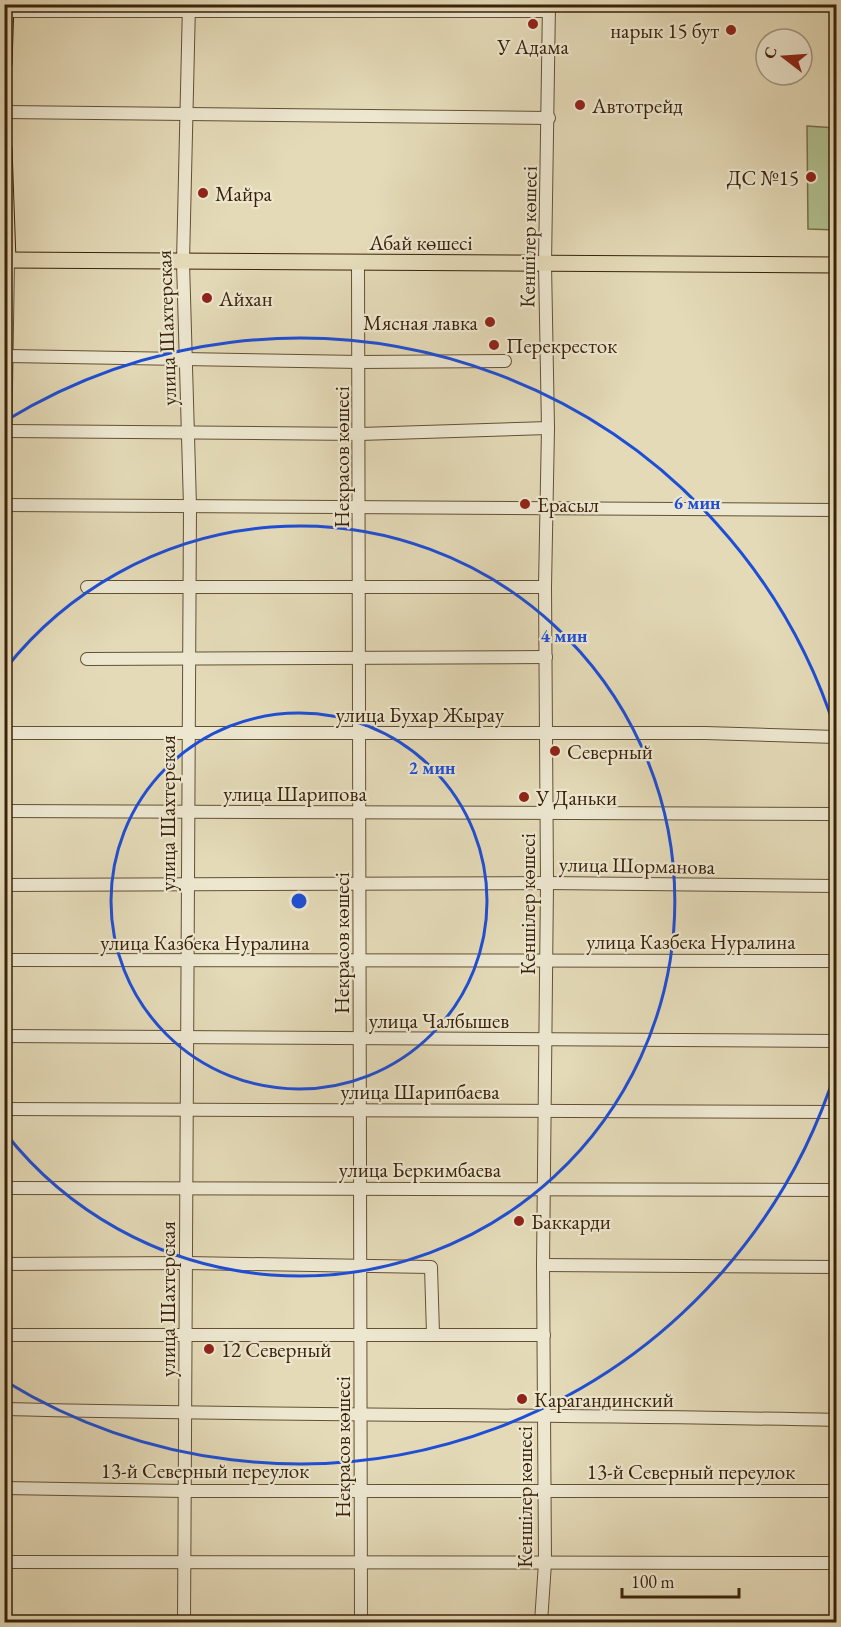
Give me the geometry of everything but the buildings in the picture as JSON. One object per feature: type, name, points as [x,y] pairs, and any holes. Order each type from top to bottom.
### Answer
[{"type":"main road","points":[[4,64],[6,8]]},
{"type":"main road","points":[[4,148],[6,260]]},
{"type":"main road","name":"Абай көшесі","points":[[6,260],[837,264]]},
{"type":"street","name":"улица Шахтерская","points":[[184,1623],[190,506],[183,262],[189,7]]},
{"type":"street","points":[[6,8],[549,8]]},
{"type":"street","name":"Кеншілер көшесі","points":[[541,1623],[544,1563],[543,1265],[547,959],[545,588],[548,428],[545,264],[549,8]]},
{"type":"street","points":[[4,112],[188,116],[549,118]]},
{"type":"street","points":[[4,516],[8,356],[6,260]]},
{"type":"street","name":"Некрасов көшесі","points":[[358,263],[361,1623]]},
{"type":"street","points":[[8,356],[360,362],[505,361]]},
{"type":"street","points":[[7,431],[360,434],[548,428]]},
{"type":"street","points":[[5,505],[837,510]]},
{"type":"street","points":[[87,587],[545,588]]},
{"type":"street","points":[[87,659],[546,657]]},
{"type":"street","name":"улица Бухар Жырау","points":[[4,733],[705,733],[837,737]]},
{"type":"street","name":"улица Шарипова","points":[[4,811],[837,814]]},
{"type":"street","name":"улица Шорманова","points":[[4,885],[547,883],[837,886]]},
{"type":"street","name":"улица Казбека Нуралина","points":[[4,960],[837,961]]},
{"type":"street","name":"улица Чалбышев","points":[[4,1036],[837,1041]]},
{"type":"street","name":"улица Шарипбаева","points":[[4,1109],[837,1112]]},
{"type":"street","name":"улица Беркимбаева","points":[[4,1188],[544,1187],[837,1190]]},
{"type":"street","points":[[4,1264],[187,1263],[431,1267],[433,1334]]},
{"type":"street","points":[[543,1265],[837,1267]]},
{"type":"street","points":[[4,1335],[544,1335]]},
{"type":"street","points":[[4,1409],[186,1414],[361,1416],[543,1414],[837,1420]]},
{"type":"street","name":"13-й Северный переулок","points":[[4,1488],[184,1491],[837,1491]]},
{"type":"street","points":[[4,1562],[837,1563]]},
{"type":"green space","points":[[807,126],[836,128],[836,230],[808,229]]},
{"type":"place","name":"У Адама","points":[[533,24]]},
{"type":"place","name":"нарык 15 бут","points":[[731,30]]},
{"type":"place","name":"Автотрейд","points":[[580,105]]},
{"type":"place","name":"ДС №15","points":[[811,177]]},
{"type":"place","name":"Майра","points":[[203,193]]},
{"type":"place","name":"Айхан","points":[[207,298]]},
{"type":"place","name":"Мясная лавка","points":[[490,322]]},
{"type":"place","name":"Перекресток","points":[[494,345]]},
{"type":"place","name":"Ерасыл","points":[[525,504]]},
{"type":"place","name":"Северный","points":[[555,751]]},
{"type":"place","name":"У Даньки","points":[[524,797]]},
{"type":"place","name":"Баккарди","points":[[519,1221]]},
{"type":"place","name":"12 Северный","points":[[209,1349]]},
{"type":"place","name":"Карагандинский","points":[[522,1399]]}]
